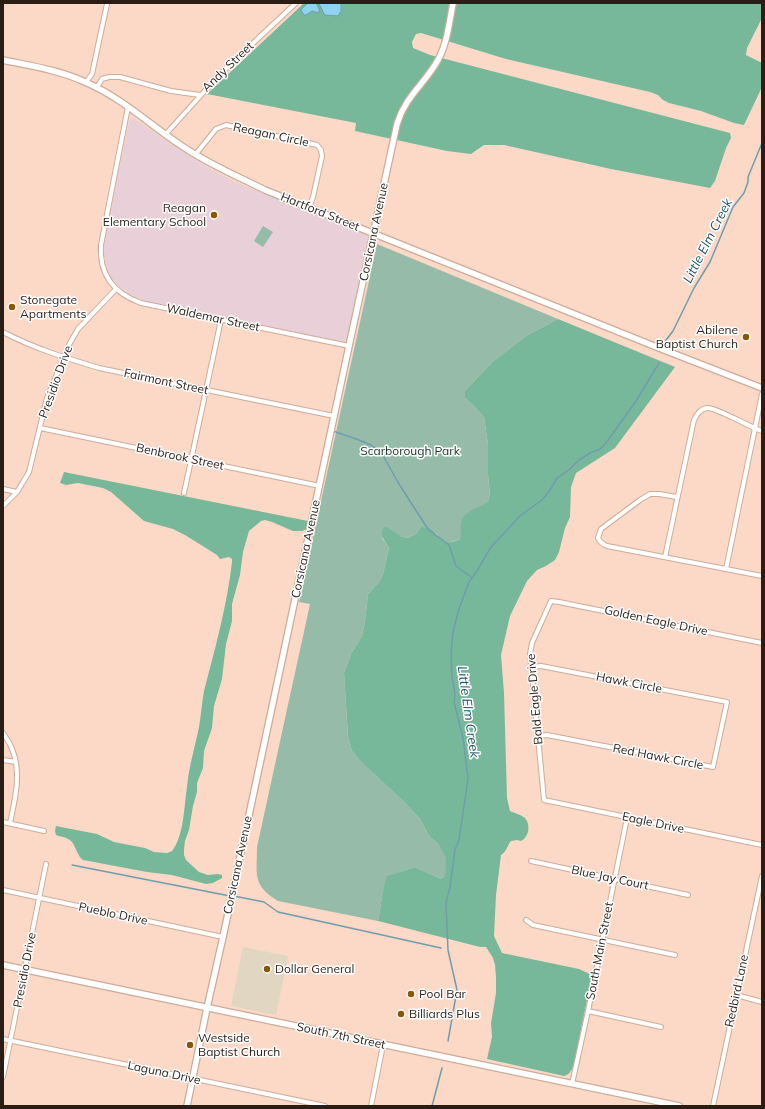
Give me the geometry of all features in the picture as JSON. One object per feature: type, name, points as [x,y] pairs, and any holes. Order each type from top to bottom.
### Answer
[{"type":"street","name":"Andy Street","points":[[165,135],[221,73],[296,3]]},
{"type":"street","name":"Corsicana Avenue","points":[[187,1106],[373,234],[401,114],[413,93],[429,74],[441,54],[445,44],[453,3]]},
{"type":"street","points":[[86,82],[92,74],[106,4]]},
{"type":"street","name":"Hartford Street","points":[[3,60],[50,69],[97,87],[128,107],[165,135],[195,154],[229,173],[309,208],[665,351],[762,388]]},
{"type":"street","points":[[97,87],[102,80],[110,77],[120,77],[171,91],[200,95]]},
{"type":"street","name":"Waldemar Street","points":[[128,107],[100,245],[100,257],[103,268],[107,277],[116,289],[125,296],[141,303],[349,346]]},
{"type":"street","name":"Reagan Circle","points":[[195,154],[216,129],[226,125],[317,145],[321,150],[322,156],[309,208]]},
{"type":"street","name":"Presidio Drive","points":[[3,506],[17,492],[29,472],[47,398],[70,342],[78,329],[116,289]]},
{"type":"street","points":[[184,493],[221,320]]},
{"type":"street","name":"Fairmont Street","points":[[3,332],[64,357],[99,368],[334,416]]},
{"type":"street","points":[[726,569],[762,394]]},
{"type":"street","points":[[666,557],[694,420],[697,414],[707,408],[713,408],[755,429],[762,430]]},
{"type":"street","name":"Benbrook Street","points":[[40,428],[320,486]]},
{"type":"street","points":[[3,489],[17,492]]},
{"type":"street","points":[[678,497],[650,494],[601,529],[598,533],[598,538],[603,545],[762,576]]},
{"type":"street","name":"Golden Eagle Drive","points":[[551,601],[762,643]]},
{"type":"street","name":"Bald Eagle Drive","points":[[544,800],[530,654],[532,643],[551,601]]},
{"type":"street","name":"Hawk Circle","points":[[531,668],[541,666],[727,702]]},
{"type":"street","name":"Red Hawk Circle","points":[[538,736],[547,735],[713,767],[727,702]]},
{"type":"street","points":[[3,733],[13,750],[16,762],[16,793],[10,824]]},
{"type":"street","points":[[3,760],[16,762]]},
{"type":"street","name":"Eagle Drive","points":[[544,800],[762,845]]},
{"type":"street","name":"South Main Street","points":[[572,1084],[627,818]]},
{"type":"street","points":[[3,822],[44,831]]},
{"type":"street","name":"Blue Jay Court","points":[[531,861],[688,895]]},
{"type":"street","name":"Presidio Drive","points":[[3,1077],[46,864]]},
{"type":"street","name":"Redbird Lane","points":[[712,1106],[762,876]]},
{"type":"street","name":"Pueblo Drive","points":[[3,890],[223,937]]},
{"type":"street","points":[[526,920],[533,925],[675,955]]},
{"type":"street","name":"South 7th Street","points":[[3,965],[679,1106]]},
{"type":"street","points":[[736,995],[762,1002]]},
{"type":"street","points":[[588,1011],[661,1027]]},
{"type":"street","name":"Laguna Drive","points":[[3,1039],[325,1106]]},
{"type":"street","points":[[372,1106],[383,1045]]},
{"type":"shaded area","name":"Reagan Elementary School","points":[[133,118],[202,164],[235,182],[369,235],[346,343],[144,301],[125,292],[116,283],[109,275],[103,253],[104,240],[129,122]]},
{"type":"shaded area","points":[[243,947],[288,956],[276,1015],[231,1006]]},
{"type":"green space","points":[[304,3],[762,3],[762,18],[747,48],[746,55],[762,63],[762,87],[744,125],[701,111],[669,103],[658,95],[650,92],[506,59],[421,33],[416,34],[412,42],[413,48],[430,55],[730,133],[731,138],[715,181],[710,188],[611,169],[504,145],[484,145],[471,154],[447,151],[355,131],[356,123],[207,94]]},
{"type":"green space","points":[[263,226],[273,232],[263,247],[254,241]]},
{"type":"green space","name":"Scarborough Park","points":[[377,244],[558,319],[526,336],[492,362],[465,391],[465,398],[484,417],[488,445],[490,496],[488,502],[473,510],[461,522],[460,539],[446,544],[440,541],[437,534],[421,527],[416,534],[408,538],[400,536],[382,538],[389,548],[383,574],[379,582],[368,594],[362,636],[351,654],[344,673],[348,736],[352,751],[360,761],[420,819],[429,836],[438,844],[447,858],[445,876],[441,879],[415,867],[388,876],[378,921],[278,901],[264,890],[260,884],[257,872],[257,847],[310,604],[299,602]]},
{"type":"green space","points":[[558,319],[675,367],[615,448],[576,473],[571,487],[570,517],[565,528],[559,552],[555,560],[537,570],[527,581],[510,616],[501,655],[504,693],[507,798],[510,811],[520,815],[527,821],[528,831],[526,837],[521,841],[511,841],[501,855],[496,895],[494,936],[502,953],[579,969],[592,975],[574,1064],[570,1072],[564,1076],[487,1059],[492,1037],[491,1023],[496,993],[496,977],[493,958],[486,947],[480,947],[378,921],[387,876],[415,867],[441,879],[445,876],[446,858],[438,844],[429,836],[420,819],[360,761],[352,751],[348,736],[344,673],[351,654],[362,636],[368,594],[379,582],[383,574],[389,548],[383,536],[383,528],[387,527],[400,536],[408,538],[416,534],[421,527],[428,528],[433,531],[442,541],[452,542],[460,539],[462,519],[472,510],[488,502],[490,495],[488,445],[484,417],[465,398],[465,391],[492,362],[526,336]]},
{"type":"green space","points":[[64,472],[308,521],[307,529],[302,531],[293,531],[272,522],[265,520],[261,521],[249,531],[243,552],[240,575],[232,604],[232,621],[226,644],[222,679],[214,706],[212,728],[204,751],[203,768],[197,783],[197,792],[184,849],[186,860],[199,872],[208,875],[222,875],[222,878],[213,883],[206,884],[172,875],[83,860],[79,856],[71,841],[56,835],[56,826],[97,834],[114,842],[145,848],[154,852],[167,853],[172,851],[176,845],[181,829],[189,772],[199,727],[204,691],[224,611],[232,562],[232,559],[229,557],[220,559],[217,555],[173,529],[144,521],[111,492],[103,488],[78,483],[66,485],[60,483]]},
{"type":"water","points":[[308,3],[316,3],[319,13],[312,11],[304,15],[301,10]]},
{"type":"water","points":[[319,3],[341,3],[341,11],[338,16],[325,15]]},
{"type":"waterway","name":"Little Elm Creek","points":[[663,344],[673,331],[694,288],[710,262],[733,207],[744,193],[748,182],[748,177],[762,143]]},
{"type":"waterway","name":"Little Elm Creek","points":[[448,1041],[457,990],[448,950],[446,903],[450,887],[455,850],[459,840],[468,779],[463,738],[454,702],[455,694],[452,677],[451,653],[453,632],[458,612],[469,582],[491,547],[521,515],[542,500],[557,478],[569,470],[579,460],[600,449],[606,443],[636,401],[659,363]]},
{"type":"waterway","points":[[333,431],[371,445],[381,452],[399,484],[429,530],[449,545],[456,566],[471,577]]},
{"type":"waterway","points":[[72,865],[230,896]]},
{"type":"waterway","points":[[234,896],[264,902],[278,912],[441,948]]},
{"type":"waterway","name":"Little Elm Creek","points":[[432,1106],[442,1068]]},
{"type":"place","name":"Reagan Elementary School","points":[[214,215]]},
{"type":"place","name":"Stonegate Apartments","points":[[12,307]]},
{"type":"place","name":"Abilene Baptist Church","points":[[746,337]]},
{"type":"place","name":"Dollar General","points":[[267,969]]},
{"type":"place","name":"Pool Bar","points":[[411,994]]},
{"type":"place","name":"Billiards Plus","points":[[401,1014]]},
{"type":"place","name":"Westside Baptist Church","points":[[190,1045]]}]
